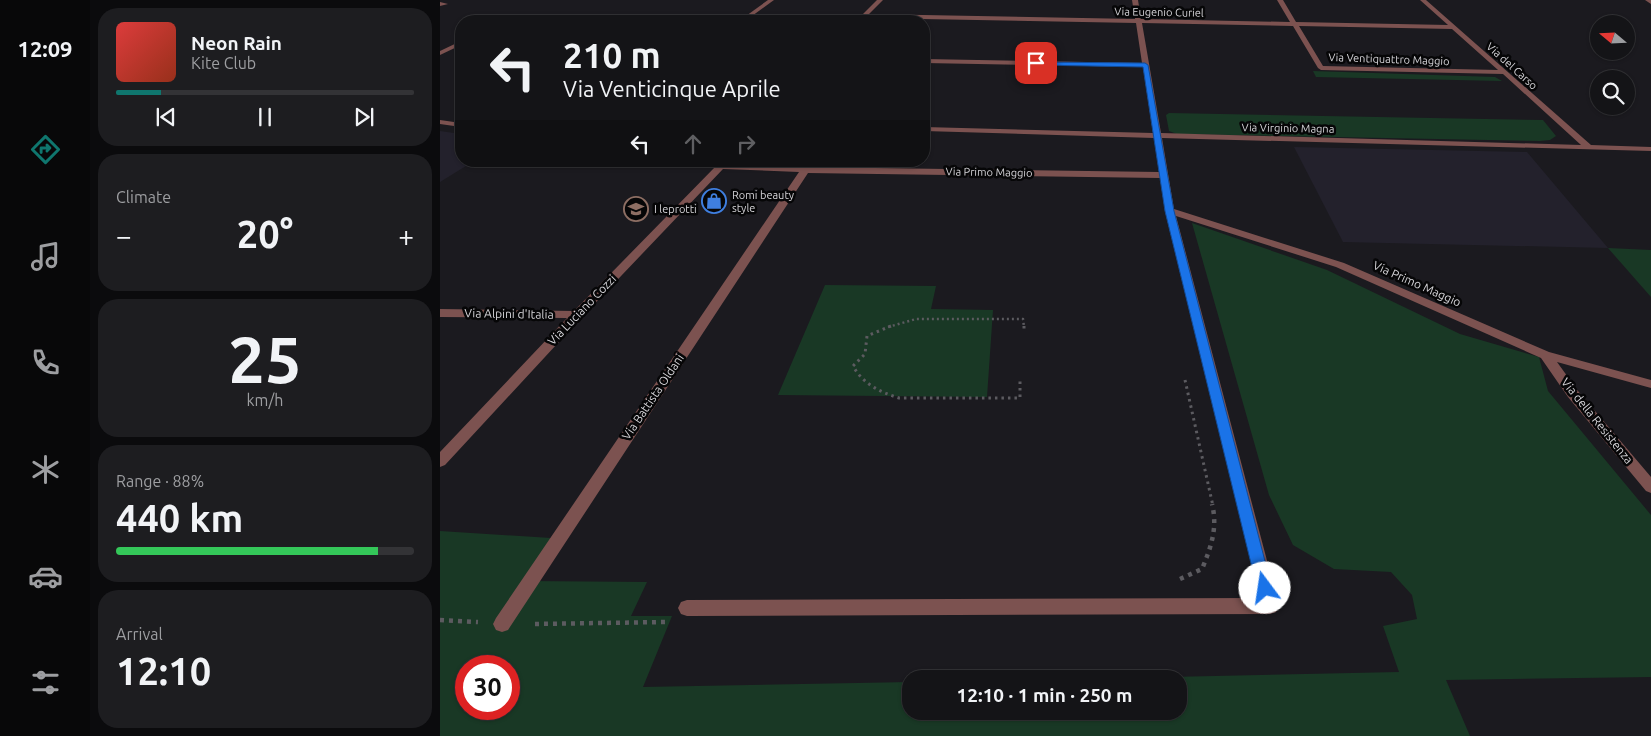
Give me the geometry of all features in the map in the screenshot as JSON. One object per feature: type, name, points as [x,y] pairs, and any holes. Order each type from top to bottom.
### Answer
[{"type":"street","points":[[750,15],[771,0]]},
{"type":"street","points":[[866,15],[880,0]]},
{"type":"street","points":[[687,608],[1270,606],[1170,211],[1135,0]]},
{"type":"street","name":"Via Ventiquattro Maggio","points":[[1280,0],[1321,68],[1504,72]]},
{"type":"street","name":"Via del Carso","points":[[1423,0],[1588,147]]},
{"type":"street","name":"Via Eugenio Curiel","points":[[930,17],[1454,27]]},
{"type":"street","points":[[440,53],[455,47]]},
{"type":"street","points":[[930,61],[1145,65]]},
{"type":"street","points":[[440,120],[455,119]]},
{"type":"street","points":[[440,120],[455,124]]},
{"type":"street","name":"Via Virginio Magna","points":[[930,129],[1651,148]]},
{"type":"street","name":"Via Luciano Cozzi","points":[[440,461],[577,315],[721,167]]},
{"type":"street","name":"Via Primo Maggio","points":[[764,167],[805,170],[1164,175]]},
{"type":"street","name":"Via Battista Oldani","points":[[502,624],[805,170]]},
{"type":"street","name":"Via Primo Maggio","points":[[1170,211],[1340,265],[1544,355],[1651,384]]},
{"type":"street","name":"Via Alpini d'Italia","points":[[440,313],[577,315]]},
{"type":"street","name":"Via della Resistenza","points":[[1544,355],[1573,394],[1651,487]]},
{"type":"path","points":[[1020,380],[1020,398],[899,398],[881,393],[856,372],[853,366],[862,360],[866,352],[868,336],[916,319],[1023,319],[1024,332]]},
{"type":"path","points":[[1175,581],[1202,569],[1213,543],[1215,516],[1184,376]]},
{"type":"path","points":[[440,620],[502,624],[681,622],[687,608]]},
{"type":"shaded area","points":[[440,131],[455,133],[455,167],[464,167],[440,182]]},
{"type":"shaded area","points":[[1294,147],[1527,152],[1608,248],[1343,242]]},
{"type":"green space","points":[[1313,71],[1495,77],[1502,81],[1316,77]]},
{"type":"green space","points":[[1169,113],[1543,120],[1556,136],[1550,140],[1540,141],[1177,134],[1169,131],[1166,115]]},
{"type":"green space","points":[[1192,223],[1327,270],[1460,334],[1539,357],[1548,391],[1651,515],[1651,677],[1446,680],[1470,736],[440,736],[440,531],[551,538],[525,581],[647,582],[631,616],[672,616],[643,687],[902,682],[902,720],[1187,720],[1187,677],[1399,672],[1383,626],[1417,619],[1412,595],[1391,572],[1334,569],[1293,545],[1269,495]]},
{"type":"green space","points":[[1608,248],[1651,250],[1651,297]]},
{"type":"green space","points":[[825,285],[936,286],[931,309],[993,310],[987,397],[778,395]]},
{"type":"place","name":"Romi beauty style","points":[[714,201]]},
{"type":"place","name":"I leprotti","points":[[636,209]]},
{"type":"route","points":[[1036,63],[1145,65],[1170,211],[1265,588]]}]
